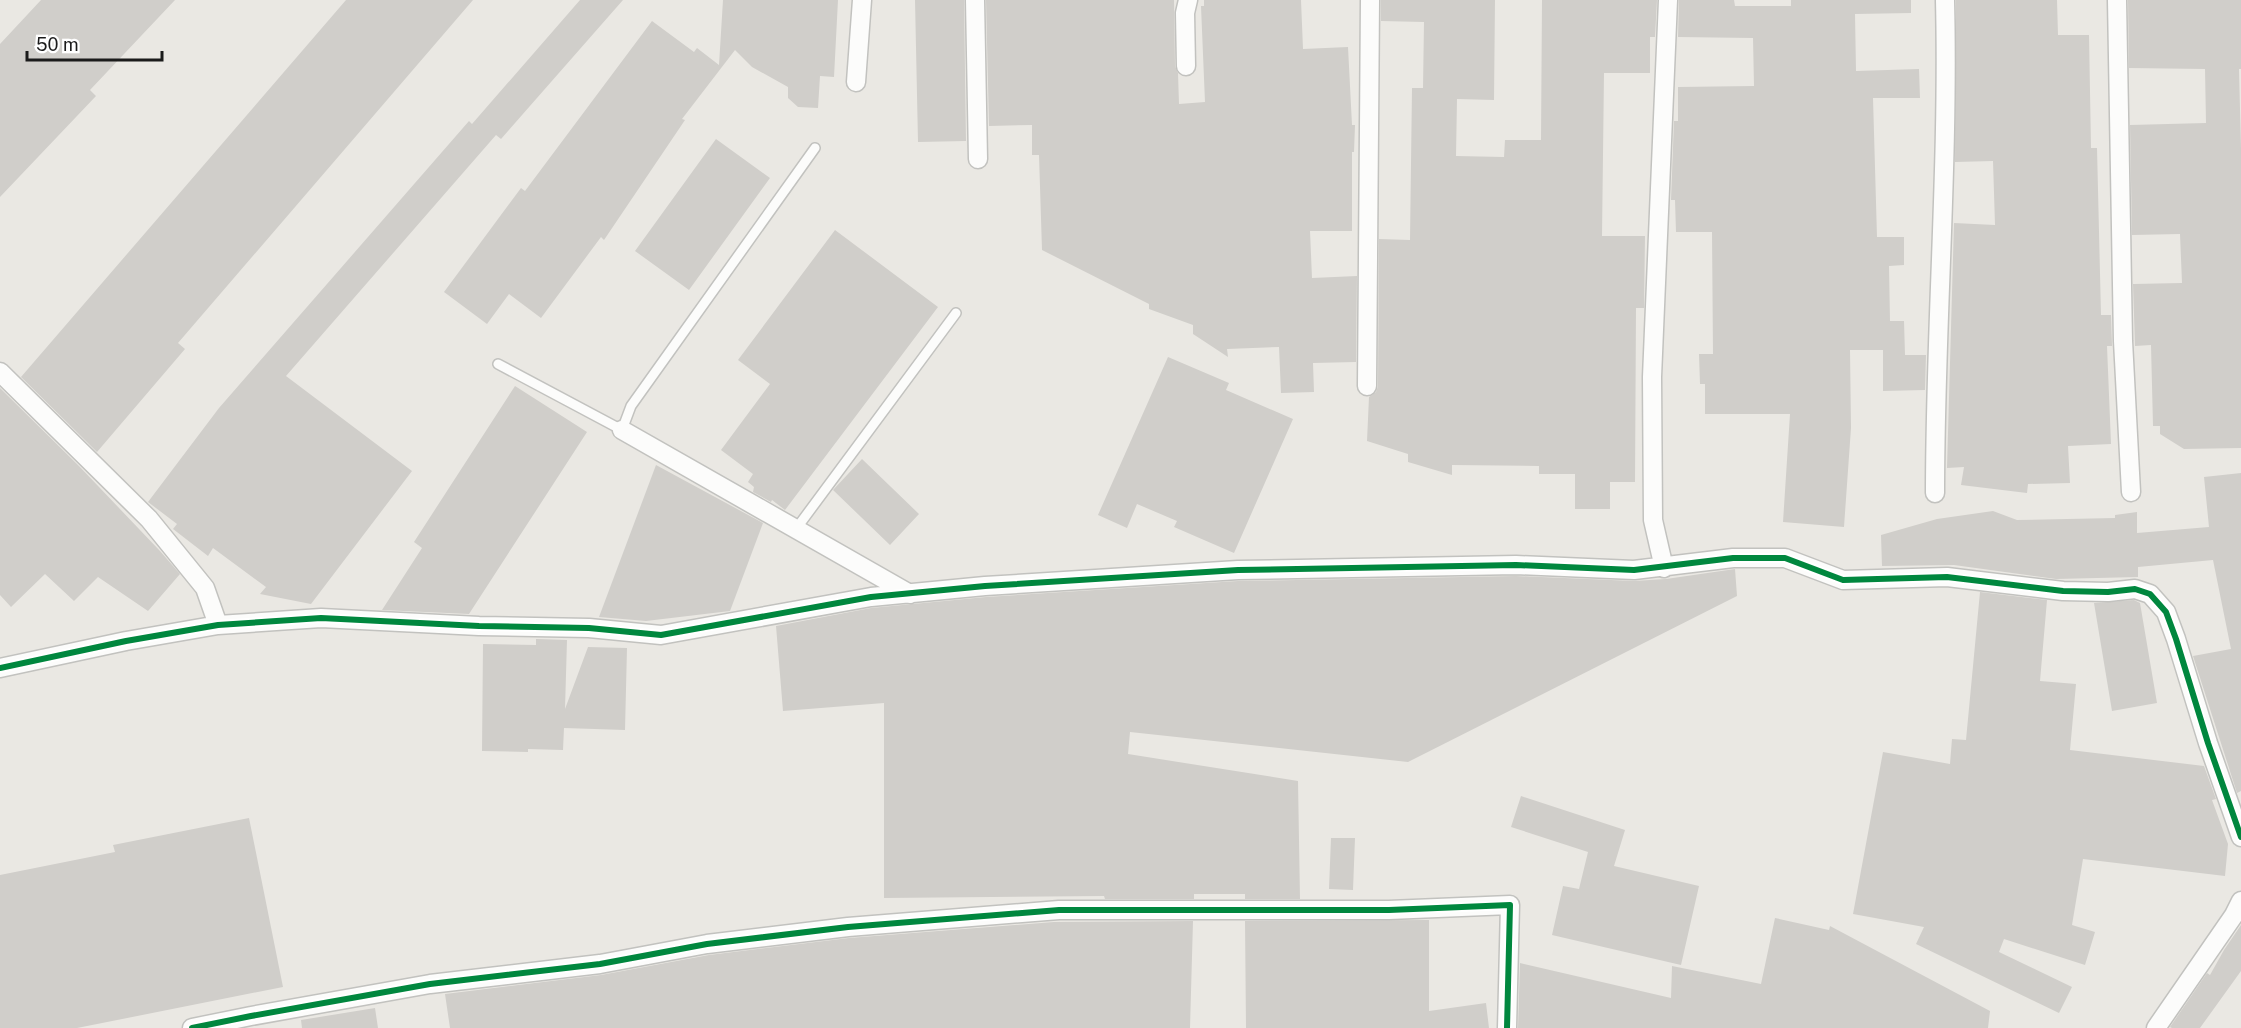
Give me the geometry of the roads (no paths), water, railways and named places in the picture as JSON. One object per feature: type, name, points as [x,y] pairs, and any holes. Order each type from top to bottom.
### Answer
[{"type":"street","points":[[856,82],[862,0]]},
{"type":"street","points":[[975,0],[978,159]]},
{"type":"street","points":[[1186,66],[1185,13],[1188,0]]},
{"type":"street","points":[[1367,386],[1370,0]]},
{"type":"street","points":[[1664,568],[1653,520],[1652,377],[1668,0]]},
{"type":"street","points":[[1935,493],[1935,416],[1945,146],[1945,0]]},
{"type":"street","points":[[2118,0],[2123,341],[2131,492]]},
{"type":"street","points":[[0,372],[148,519],[205,588],[218,626]]},
{"type":"street","points":[[622,430],[910,594]]},
{"type":"street","points":[[0,668],[126,641],[218,626],[321,618],[479,626],[589,628],[661,635],[871,597],[985,586],[1238,570],[1516,565],[1634,570],[1733,558],[1785,558],[1843,579],[1947,577],[2063,591],[2108,592],[2135,589],[2150,594],[2166,612],[2241,837]]},
{"type":"street","points":[[2156,1028],[2234,915],[2241,901]]},
{"type":"street","points":[[192,1028],[430,984],[600,964],[707,944],[848,927],[1059,910],[1389,910],[1510,905],[1507,1028]]},
{"type":"lane","points":[[498,364],[622,430],[631,406],[814,148]]},
{"type":"lane","points":[[796,529],[956,313]]}]
